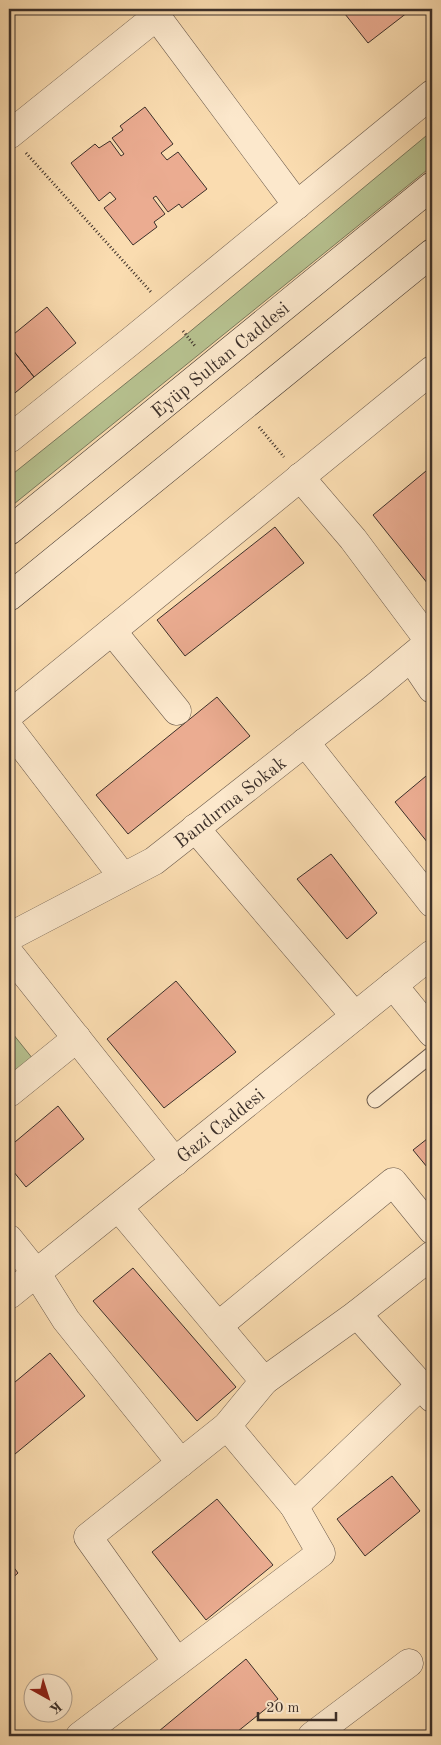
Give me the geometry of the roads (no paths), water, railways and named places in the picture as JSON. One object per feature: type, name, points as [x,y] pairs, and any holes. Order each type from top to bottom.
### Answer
[{"type":"street","points":[[9,135],[154,12],[296,206]]},
{"type":"street","points":[[9,439],[432,94]]},
{"type":"street","name":"Eyüp Sultan Caddesi","points":[[9,531],[432,186]]},
{"type":"street","points":[[9,597],[432,253]]},
{"type":"street","points":[[9,715],[300,477],[431,374]]},
{"type":"street","points":[[300,477],[353,538],[424,646],[432,689]]},
{"type":"street","points":[[112,631],[177,711]]},
{"type":"street","name":"Bandırma Sokak","points":[[9,936],[154,861],[424,646]]},
{"type":"street","points":[[9,728],[123,877]]},
{"type":"street","points":[[305,742],[432,903]]},
{"type":"street","points":[[195,828],[355,1016]]},
{"type":"street","points":[[9,953],[176,1162]]},
{"type":"street","name":"Gazi Caddesi","points":[[9,1296],[432,954]]},
{"type":"street","points":[[393,985],[432,1033]]},
{"type":"street","points":[[9,1093],[76,1038]]},
{"type":"street","points":[[218,1326],[394,1182],[432,1230]]},
{"type":"street","points":[[119,1208],[264,1381]]},
{"type":"street","points":[[9,1239],[37,1274],[66,1320],[181,1463]]},
{"type":"street","points":[[177,1662],[88,1538],[227,1426],[264,1381],[357,1314],[432,1255]]},
{"type":"street","points":[[294,1506],[426,1392],[357,1314]]},
{"type":"street","points":[[80,1736],[321,1553],[294,1506],[227,1426]]},
{"type":"street","points":[[312,1736],[409,1663]]},
{"type":"lane","points":[[375,1100],[432,1054]]}]
